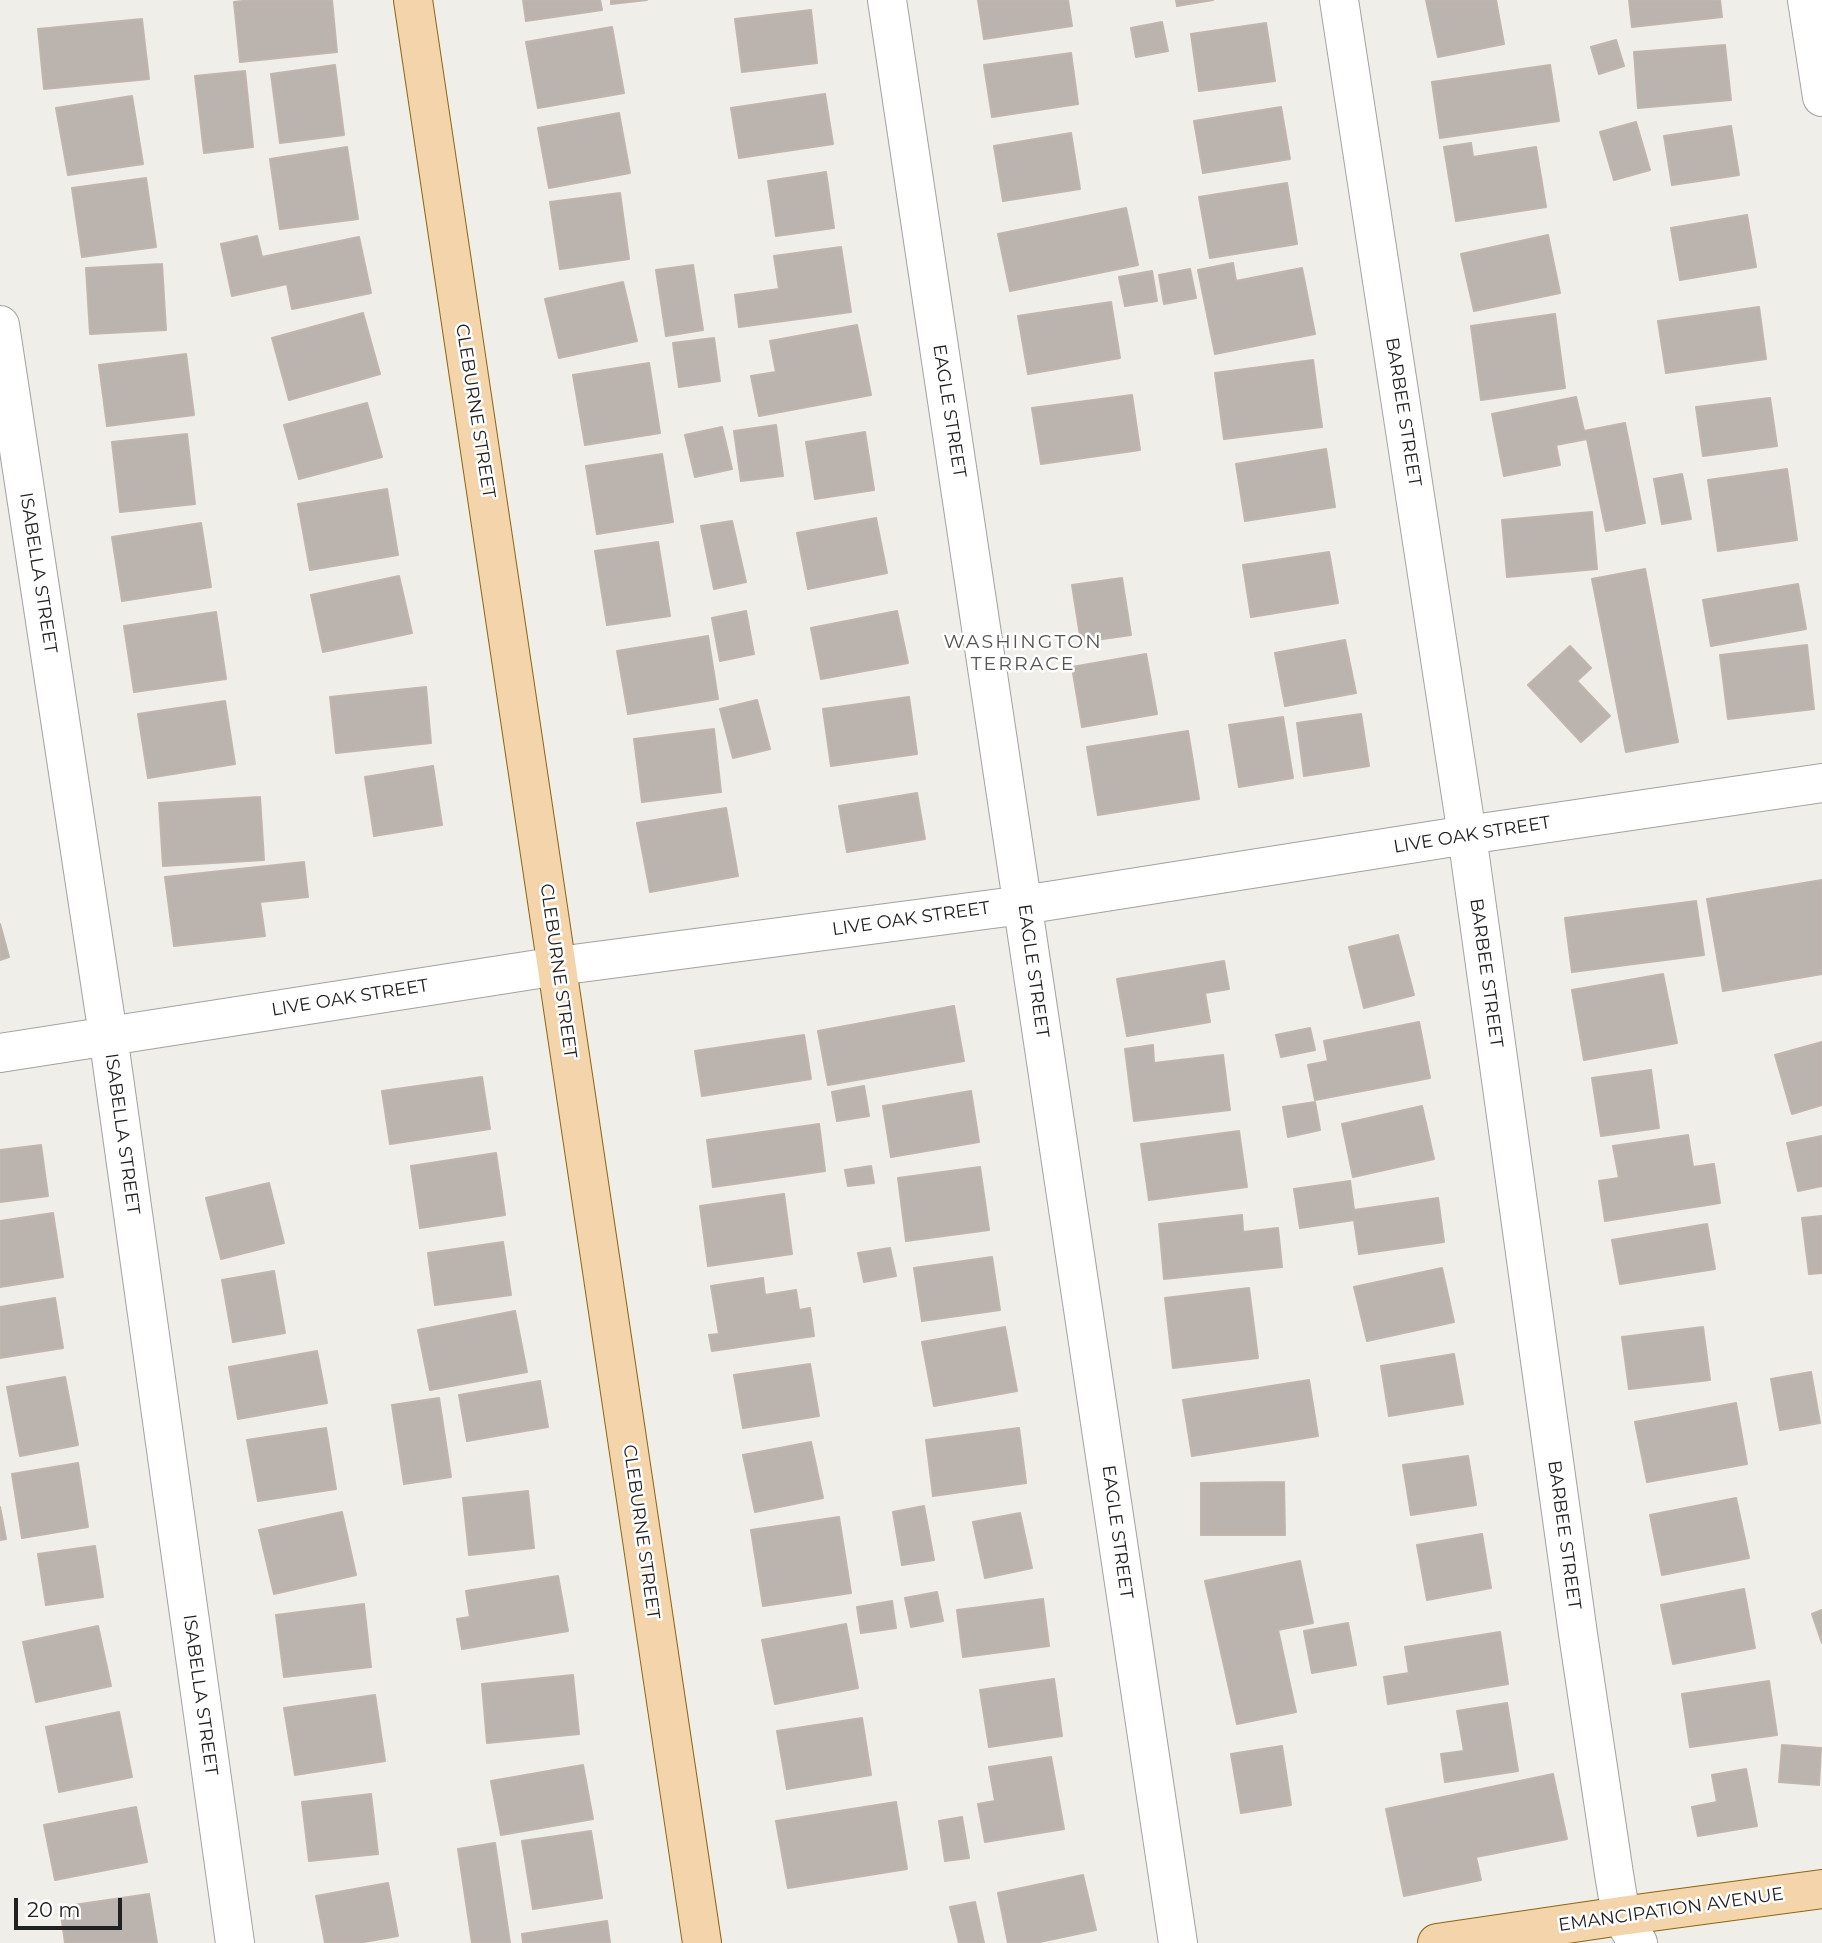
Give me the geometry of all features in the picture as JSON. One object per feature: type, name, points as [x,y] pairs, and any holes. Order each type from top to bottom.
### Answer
[{"type":"main road","name":"CLEBURNE STREET","points":[[413,0],[702,1943]]},
{"type":"main road","name":"EMANCIPATION AVENUE","points":[[1437,1943],[1629,1929],[1822,1889]]},
{"type":"street","name":"EAGLE STREET","points":[[887,0],[1178,1943]]},
{"type":"street","name":"BARBEE STREET","points":[[1339,0],[1467,835],[1578,1634],[1629,1929]]},
{"type":"street","points":[[1807,0],[1822,97]]},
{"type":"street","name":"ISABELLA STREET","points":[[0,326],[108,1035],[235,1943]]},
{"type":"street","name":"LIVE OAK STREET","points":[[0,1053],[558,966],[1023,905],[1467,835],[1822,783]]},
{"type":"building","points":[[332,0],[337,52],[240,62],[234,2]]},
{"type":"building","points":[[523,0],[600,0],[602,10],[526,21]]},
{"type":"building","points":[[611,0],[647,0],[611,4]]},
{"type":"building","points":[[978,0],[1068,0],[1072,26],[984,39]]},
{"type":"building","points":[[1176,0],[1213,0],[1177,6]]},
{"type":"building","points":[[1426,0],[1496,0],[1504,44],[1438,57]]},
{"type":"building","points":[[1629,0],[1720,0],[1722,17],[1632,27]]},
{"type":"building","points":[[811,10],[817,63],[742,72],[735,19]]},
{"type":"building","points":[[142,19],[149,79],[44,89],[38,29]]},
{"type":"building","points":[[1162,22],[1168,51],[1136,57],[1131,28]]},
{"type":"building","points":[[1266,23],[1275,81],[1199,91],[1191,34]]},
{"type":"building","points":[[612,27],[624,93],[538,108],[526,42]]},
{"type":"building","points":[[1616,40],[1624,66],[1599,74],[1591,47]]},
{"type":"building","points":[[1725,45],[1731,100],[1638,108],[1634,52]]},
{"type":"building","points":[[1071,53],[1078,104],[992,117],[984,65]]},
{"type":"building","points":[[335,65],[344,135],[280,143],[271,74]]},
{"type":"building","points":[[1550,65],[1559,121],[1440,138],[1432,82]]},
{"type":"building","points":[[245,71],[253,147],[204,153],[195,76]]},
{"type":"building","points":[[825,94],[833,144],[739,158],[731,108]]},
{"type":"building","points":[[132,96],[143,164],[68,175],[56,108]]},
{"type":"building","points":[[1281,107],[1290,159],[1203,173],[1194,121]]},
{"type":"building","points":[[619,113],[630,173],[549,188],[538,128]]},
{"type":"building","points":[[1636,122],[1650,170],[1614,180],[1600,132]]},
{"type":"building","points":[[1731,126],[1739,175],[1672,185],[1664,136]]},
{"type":"building","points":[[1071,133],[1080,189],[1003,201],[994,146]]},
{"type":"building","points":[[1471,143],[1473,157],[1536,147],[1546,207],[1456,221],[1444,147]]},
{"type":"building","points":[[347,147],[358,219],[280,229],[270,159]]},
{"type":"building","points":[[826,172],[834,228],[776,236],[768,181]]},
{"type":"building","points":[[146,178],[156,247],[82,257],[72,188]]},
{"type":"building","points":[[1287,183],[1297,244],[1210,258],[1199,197]]},
{"type":"building","points":[[620,193],[629,259],[560,269],[550,202]]},
{"type":"building","points":[[1126,208],[1138,265],[1010,291],[998,234]]},
{"type":"building","points":[[1747,215],[1756,267],[1680,280],[1671,228]]},
{"type":"building","points":[[1548,235],[1560,293],[1474,311],[1461,254]]},
{"type":"building","points":[[257,236],[262,257],[359,237],[371,293],[292,309],[287,284],[232,296],[221,244]]},
{"type":"building","points":[[841,247],[851,312],[739,327],[735,295],[779,289],[774,256]]},
{"type":"building","points":[[1233,263],[1236,281],[1302,268],[1315,334],[1215,354],[1198,270]]},
{"type":"building","points":[[162,264],[166,330],[90,334],[86,268]]},
{"type":"building","points":[[693,265],[703,330],[666,336],[656,270]]},
{"type":"building","points":[[1190,269],[1196,298],[1164,304],[1159,275]]},
{"type":"building","points":[[1152,271],[1157,301],[1125,306],[1119,277]]},
{"type":"building","points":[[623,282],[637,341],[559,358],[545,299]]},
{"type":"building","points":[[1111,302],[1120,358],[1028,374],[1018,316]]},
{"type":"building","points":[[1759,307],[1766,359],[1666,373],[1658,321]]},
{"type":"building","points":[[363,313],[380,374],[289,400],[272,338]]},
{"type":"building","points":[[1555,314],[1565,388],[1481,400],[1471,326]]},
{"type":"building","points":[[857,325],[871,395],[759,416],[751,376],[776,372],[770,341]]},
{"type":"building","points":[[714,338],[720,381],[679,387],[673,343]]},
{"type":"building","points":[[186,354],[194,415],[107,426],[99,365]]},
{"type":"building","points":[[1313,360],[1322,427],[1224,439],[1215,373]]},
{"type":"building","points":[[649,363],[660,433],[585,445],[573,375]]},
{"type":"building","points":[[1132,395],[1140,450],[1041,464],[1032,408]]},
{"type":"building","points":[[1576,397],[1584,431],[1625,423],[1645,523],[1606,531],[1587,439],[1556,445],[1560,465],[1504,476],[1492,414]]},
{"type":"building","points":[[1770,398],[1777,446],[1703,456],[1696,407]]},
{"type":"building","points":[[367,403],[382,457],[299,479],[284,425]]},
{"type":"building","points":[[776,425],[783,476],[741,481],[734,431]]},
{"type":"building","points":[[722,427],[732,469],[695,477],[685,435]]},
{"type":"building","points":[[865,432],[874,490],[815,499],[806,442]]},
{"type":"building","points":[[187,434],[195,504],[120,512],[112,442]]},
{"type":"building","points":[[1326,449],[1335,507],[1245,521],[1236,464]]},
{"type":"building","points":[[662,454],[673,522],[597,534],[586,466]]},
{"type":"building","points":[[1787,469],[1797,540],[1718,551],[1708,480]]},
{"type":"building","points":[[1682,474],[1691,519],[1662,524],[1654,479]]},
{"type":"building","points":[[387,489],[398,555],[310,570],[298,504]]},
{"type":"building","points":[[1592,512],[1597,569],[1507,577],[1502,520]]},
{"type":"building","points":[[876,518],[887,573],[808,589],[797,533]]},
{"type":"building","points":[[732,521],[746,582],[714,589],[701,526]]},
{"type":"building","points":[[201,523],[211,587],[122,601],[112,537]]},
{"type":"building","points":[[658,542],[670,616],[607,625],[595,551]]},
{"type":"building","points":[[1329,552],[1338,603],[1251,617],[1243,565]]},
{"type":"building","points":[[1645,569],[1678,742],[1626,752],[1592,579]]},
{"type":"building","points":[[399,576],[412,633],[323,652],[311,595]]},
{"type":"building","points":[[1122,578],[1131,635],[1081,642],[1072,585]]},
{"type":"building","points":[[1798,584],[1806,629],[1711,646],[1703,600]]},
{"type":"building","points":[[746,611],[754,654],[720,661],[712,618]]},
{"type":"building","points":[[897,611],[908,663],[821,679],[811,628]]},
{"type":"building","points":[[216,612],[226,679],[134,692],[124,626]]},
{"type":"building","points":[[708,636],[718,699],[628,714],[617,651]]},
{"type":"building","points":[[1345,640],[1356,693],[1285,706],[1275,653]]},
{"type":"building","points":[[1807,645],[1814,709],[1728,719],[1720,655]]},
{"type":"building","points":[[1570,646],[1591,668],[1577,681],[1610,716],[1581,742],[1528,685]]},
{"type":"building","points":[[1146,654],[1157,714],[1082,727],[1072,667]]},
{"type":"building","points":[[426,687],[431,743],[336,753],[330,697]]},
{"type":"building","points":[[909,697],[917,754],[831,766],[823,709]]},
{"type":"building","points":[[757,700],[770,749],[733,758],[720,709]]},
{"type":"building","points":[[225,701],[235,764],[148,778],[138,714]]},
{"type":"building","points":[[1361,714],[1369,766],[1304,776],[1297,723]]},
{"type":"building","points":[[1283,717],[1293,778],[1239,787],[1229,725]]},
{"type":"building","points":[[714,729],[721,792],[642,802],[634,739]]},
{"type":"building","points":[[1188,731],[1199,799],[1098,815],[1087,747]]},
{"type":"building","points":[[433,766],[442,825],[374,836],[365,777]]},
{"type":"building","points":[[917,793],[925,839],[847,852],[839,806]]},
{"type":"building","points":[[260,797],[264,860],[163,866],[159,803]]},
{"type":"building","points":[[726,808],[738,876],[650,892],[637,823]]},
{"type":"building","points":[[304,862],[308,897],[260,902],[265,936],[174,946],[165,877]]},
{"type":"building","points":[[1822,880],[1822,974],[1723,991],[1707,899]]},
{"type":"building","points":[[1696,901],[1704,955],[1572,972],[1565,918]]},
{"type":"building","points":[[0,924],[9,957],[0,960]]},
{"type":"building","points":[[1398,935],[1414,995],[1364,1008],[1349,947]]},
{"type":"building","points":[[1224,961],[1229,989],[1205,993],[1210,1022],[1127,1036],[1117,979]]},
{"type":"building","points":[[1663,974],[1677,1043],[1584,1060],[1572,990]]},
{"type":"building","points":[[954,1006],[964,1061],[828,1085],[818,1031]]},
{"type":"building","points":[[1419,1022],[1430,1078],[1315,1100],[1308,1065],[1328,1061],[1324,1041]]},
{"type":"building","points":[[1310,1028],[1315,1050],[1281,1057],[1276,1035]]},
{"type":"building","points":[[804,1035],[811,1079],[702,1096],[695,1051]]},
{"type":"building","points":[[1822,1042],[1822,1105],[1792,1114],[1775,1055]]},
{"type":"building","points":[[1153,1045],[1154,1063],[1223,1055],[1230,1110],[1134,1121],[1125,1049]]},
{"type":"building","points":[[1651,1070],[1659,1128],[1601,1136],[1592,1078]]},
{"type":"building","points":[[482,1077],[490,1129],[390,1144],[382,1091]]},
{"type":"building","points":[[864,1086],[869,1116],[837,1121],[832,1092]]},
{"type":"building","points":[[971,1091],[979,1142],[891,1157],[883,1106]]},
{"type":"building","points":[[1315,1102],[1320,1130],[1288,1137],[1283,1107]]},
{"type":"building","points":[[1422,1106],[1434,1159],[1353,1177],[1342,1124]]},
{"type":"building","points":[[819,1124],[825,1171],[713,1187],[707,1140]]},
{"type":"building","points":[[1239,1131],[1247,1187],[1149,1200],[1141,1144]]},
{"type":"building","points":[[1688,1135],[1693,1167],[1714,1164],[1720,1203],[1605,1221],[1599,1181],[1619,1178],[1613,1146]]},
{"type":"building","points":[[1822,1136],[1822,1186],[1798,1191],[1787,1143]]},
{"type":"building","points":[[41,1145],[48,1196],[0,1202],[0,1150]]},
{"type":"building","points":[[496,1153],[505,1215],[420,1228],[411,1166]]},
{"type":"building","points":[[871,1166],[874,1183],[848,1186],[845,1170]]},
{"type":"building","points":[[980,1167],[989,1230],[906,1241],[898,1178]]},
{"type":"building","points":[[1350,1181],[1354,1210],[1438,1198],[1444,1242],[1359,1254],[1354,1220],[1300,1228],[1294,1189]]},
{"type":"building","points":[[269,1183],[284,1243],[221,1259],[206,1198]]},
{"type":"building","points":[[784,1194],[792,1254],[708,1266],[700,1206]]},
{"type":"building","points":[[53,1213],[63,1277],[0,1287],[0,1221]]},
{"type":"building","points":[[1242,1215],[1243,1232],[1278,1228],[1282,1267],[1164,1279],[1159,1224]]},
{"type":"building","points":[[1822,1216],[1822,1273],[1809,1274],[1802,1218]]},
{"type":"building","points":[[1707,1224],[1715,1269],[1620,1284],[1612,1240]]},
{"type":"building","points":[[503,1242],[511,1295],[435,1305],[428,1253]]},
{"type":"building","points":[[890,1248],[896,1276],[864,1282],[858,1253]]},
{"type":"building","points":[[992,1257],[1000,1310],[922,1321],[914,1268]]},
{"type":"building","points":[[1442,1268],[1454,1322],[1367,1341],[1354,1287]]},
{"type":"building","points":[[274,1271],[285,1333],[233,1342],[222,1280]]},
{"type":"building","points":[[763,1278],[765,1295],[796,1290],[799,1310],[810,1308],[814,1336],[712,1351],[709,1335],[719,1334],[711,1286]]},
{"type":"building","points":[[1249,1288],[1258,1358],[1173,1368],[1165,1298]]},
{"type":"building","points":[[55,1298],[63,1348],[0,1358],[0,1307]]},
{"type":"building","points":[[515,1311],[527,1372],[430,1390],[418,1330]]},
{"type":"building","points":[[1005,1327],[1017,1391],[934,1406],[922,1342]]},
{"type":"building","points":[[1703,1327],[1710,1380],[1629,1389],[1622,1337]]},
{"type":"building","points":[[317,1351],[327,1403],[238,1419],[229,1367]]},
{"type":"building","points":[[1454,1354],[1463,1404],[1389,1416],[1381,1366]]},
{"type":"building","points":[[810,1364],[819,1416],[743,1428],[734,1375]]},
{"type":"building","points":[[1811,1372],[1820,1423],[1780,1430],[1771,1379]]},
{"type":"building","points":[[65,1377],[78,1445],[20,1456],[7,1387]]},
{"type":"building","points":[[1309,1380],[1318,1436],[1192,1456],[1183,1400]]},
{"type":"building","points":[[540,1381],[548,1427],[467,1441],[459,1395]]},
{"type":"building","points":[[439,1398],[451,1477],[404,1484],[392,1405]]},
{"type":"building","points":[[1736,1403],[1747,1464],[1647,1482],[1635,1422]]},
{"type":"building","points":[[326,1428],[336,1489],[258,1501],[247,1440]]},
{"type":"building","points":[[1019,1428],[1026,1483],[933,1496],[926,1440]]},
{"type":"building","points":[[811,1442],[823,1498],[755,1512],[743,1455]]},
{"type":"building","points":[[1468,1456],[1476,1505],[1411,1515],[1403,1465]]},
{"type":"building","points":[[78,1463],[88,1527],[22,1538],[12,1474]]},
{"type":"building","points":[[1284,1482],[1285,1535],[1201,1535],[1201,1483]]},
{"type":"building","points":[[528,1491],[534,1548],[469,1555],[463,1498]]},
{"type":"building","points":[[1736,1498],[1749,1558],[1662,1575],[1650,1515]]},
{"type":"building","points":[[924,1506],[934,1560],[902,1565],[893,1512]]},
{"type":"building","points":[[0,1507],[6,1539],[0,1540]]},
{"type":"building","points":[[342,1512],[356,1575],[274,1594],[259,1530]]},
{"type":"building","points":[[1020,1513],[1032,1568],[985,1578],[973,1522]]},
{"type":"building","points":[[839,1517],[851,1593],[763,1606],[751,1530]]},
{"type":"building","points":[[1482,1534],[1491,1588],[1427,1600],[1417,1545]]},
{"type":"building","points":[[95,1546],[103,1597],[46,1605],[38,1554]]},
{"type":"building","points":[[1300,1561],[1313,1623],[1278,1630],[1296,1712],[1237,1724],[1205,1581]]},
{"type":"building","points":[[558,1576],[568,1631],[462,1649],[457,1619],[470,1617],[466,1591]]},
{"type":"building","points":[[1744,1589],[1755,1648],[1673,1664],[1661,1605]]},
{"type":"building","points":[[937,1592],[943,1621],[911,1627],[905,1598]]},
{"type":"building","points":[[1043,1599],[1049,1646],[963,1657],[957,1610]]},
{"type":"building","points":[[892,1601],[896,1628],[861,1633],[857,1607]]},
{"type":"building","points":[[364,1604],[371,1667],[284,1677],[276,1615]]},
{"type":"building","points":[[1822,1610],[1822,1643],[1812,1614]]},
{"type":"building","points":[[1348,1623],[1356,1665],[1312,1673],[1304,1631]]},
{"type":"building","points":[[846,1624],[858,1688],[775,1704],[762,1640]]},
{"type":"building","points":[[98,1626],[111,1686],[36,1702],[23,1642]]},
{"type":"building","points":[[1500,1632],[1508,1684],[1388,1704],[1384,1677],[1409,1673],[1405,1647]]},
{"type":"building","points":[[573,1675],[579,1734],[487,1743],[482,1684]]},
{"type":"building","points":[[1054,1679],[1062,1736],[989,1747],[980,1690]]},
{"type":"building","points":[[1769,1681],[1777,1735],[1690,1747],[1682,1694]]},
{"type":"building","points":[[375,1695],[385,1761],[295,1775],[284,1708]]},
{"type":"building","points":[[1507,1703],[1518,1771],[1445,1782],[1441,1754],[1464,1751],[1457,1711]]},
{"type":"building","points":[[119,1712],[132,1777],[59,1792],[46,1727]]},
{"type":"building","points":[[862,1718],[871,1775],[787,1789],[777,1731]]},
{"type":"building","points":[[1782,1745],[1821,1748],[1819,1785],[1779,1782]]},
{"type":"building","points":[[1282,1746],[1291,1805],[1241,1813],[1231,1754]]},
{"type":"building","points":[[1051,1757],[1064,1829],[985,1842],[978,1804],[995,1801],[989,1767]]},
{"type":"building","points":[[583,1765],[593,1819],[501,1835],[491,1781]]},
{"type":"building","points":[[1746,1769],[1757,1826],[1698,1836],[1692,1807],[1717,1802],[1712,1775]]},
{"type":"building","points":[[1553,1774],[1567,1839],[1476,1857],[1481,1880],[1404,1896],[1386,1809]]},
{"type":"building","points":[[371,1794],[378,1854],[309,1861],[302,1802]]},
{"type":"building","points":[[896,1802],[907,1869],[788,1888],[776,1821]]},
{"type":"building","points":[[136,1807],[147,1862],[55,1880],[44,1825]]},
{"type":"building","points":[[962,1817],[969,1858],[945,1861],[939,1821]]},
{"type":"building","points":[[591,1831],[602,1898],[533,1909],[522,1841]]},
{"type":"building","points":[[495,1843],[510,1943],[472,1943],[458,1849]]},
{"type":"building","points":[[1083,1875],[1096,1930],[1035,1943],[1008,1943],[998,1893]]},
{"type":"building","points":[[388,1883],[398,1936],[358,1943],[325,1943],[316,1896]]},
{"type":"building","points":[[149,1894],[157,1943],[65,1943],[60,1907]]},
{"type":"building","points":[[975,1902],[984,1943],[959,1943],[950,1907]]},
{"type":"building","points":[[607,1921],[610,1943],[523,1943],[522,1934]]},
{"type":"district","name":"WASHINGTON TERRACE","points":[[1023,653]]}]
